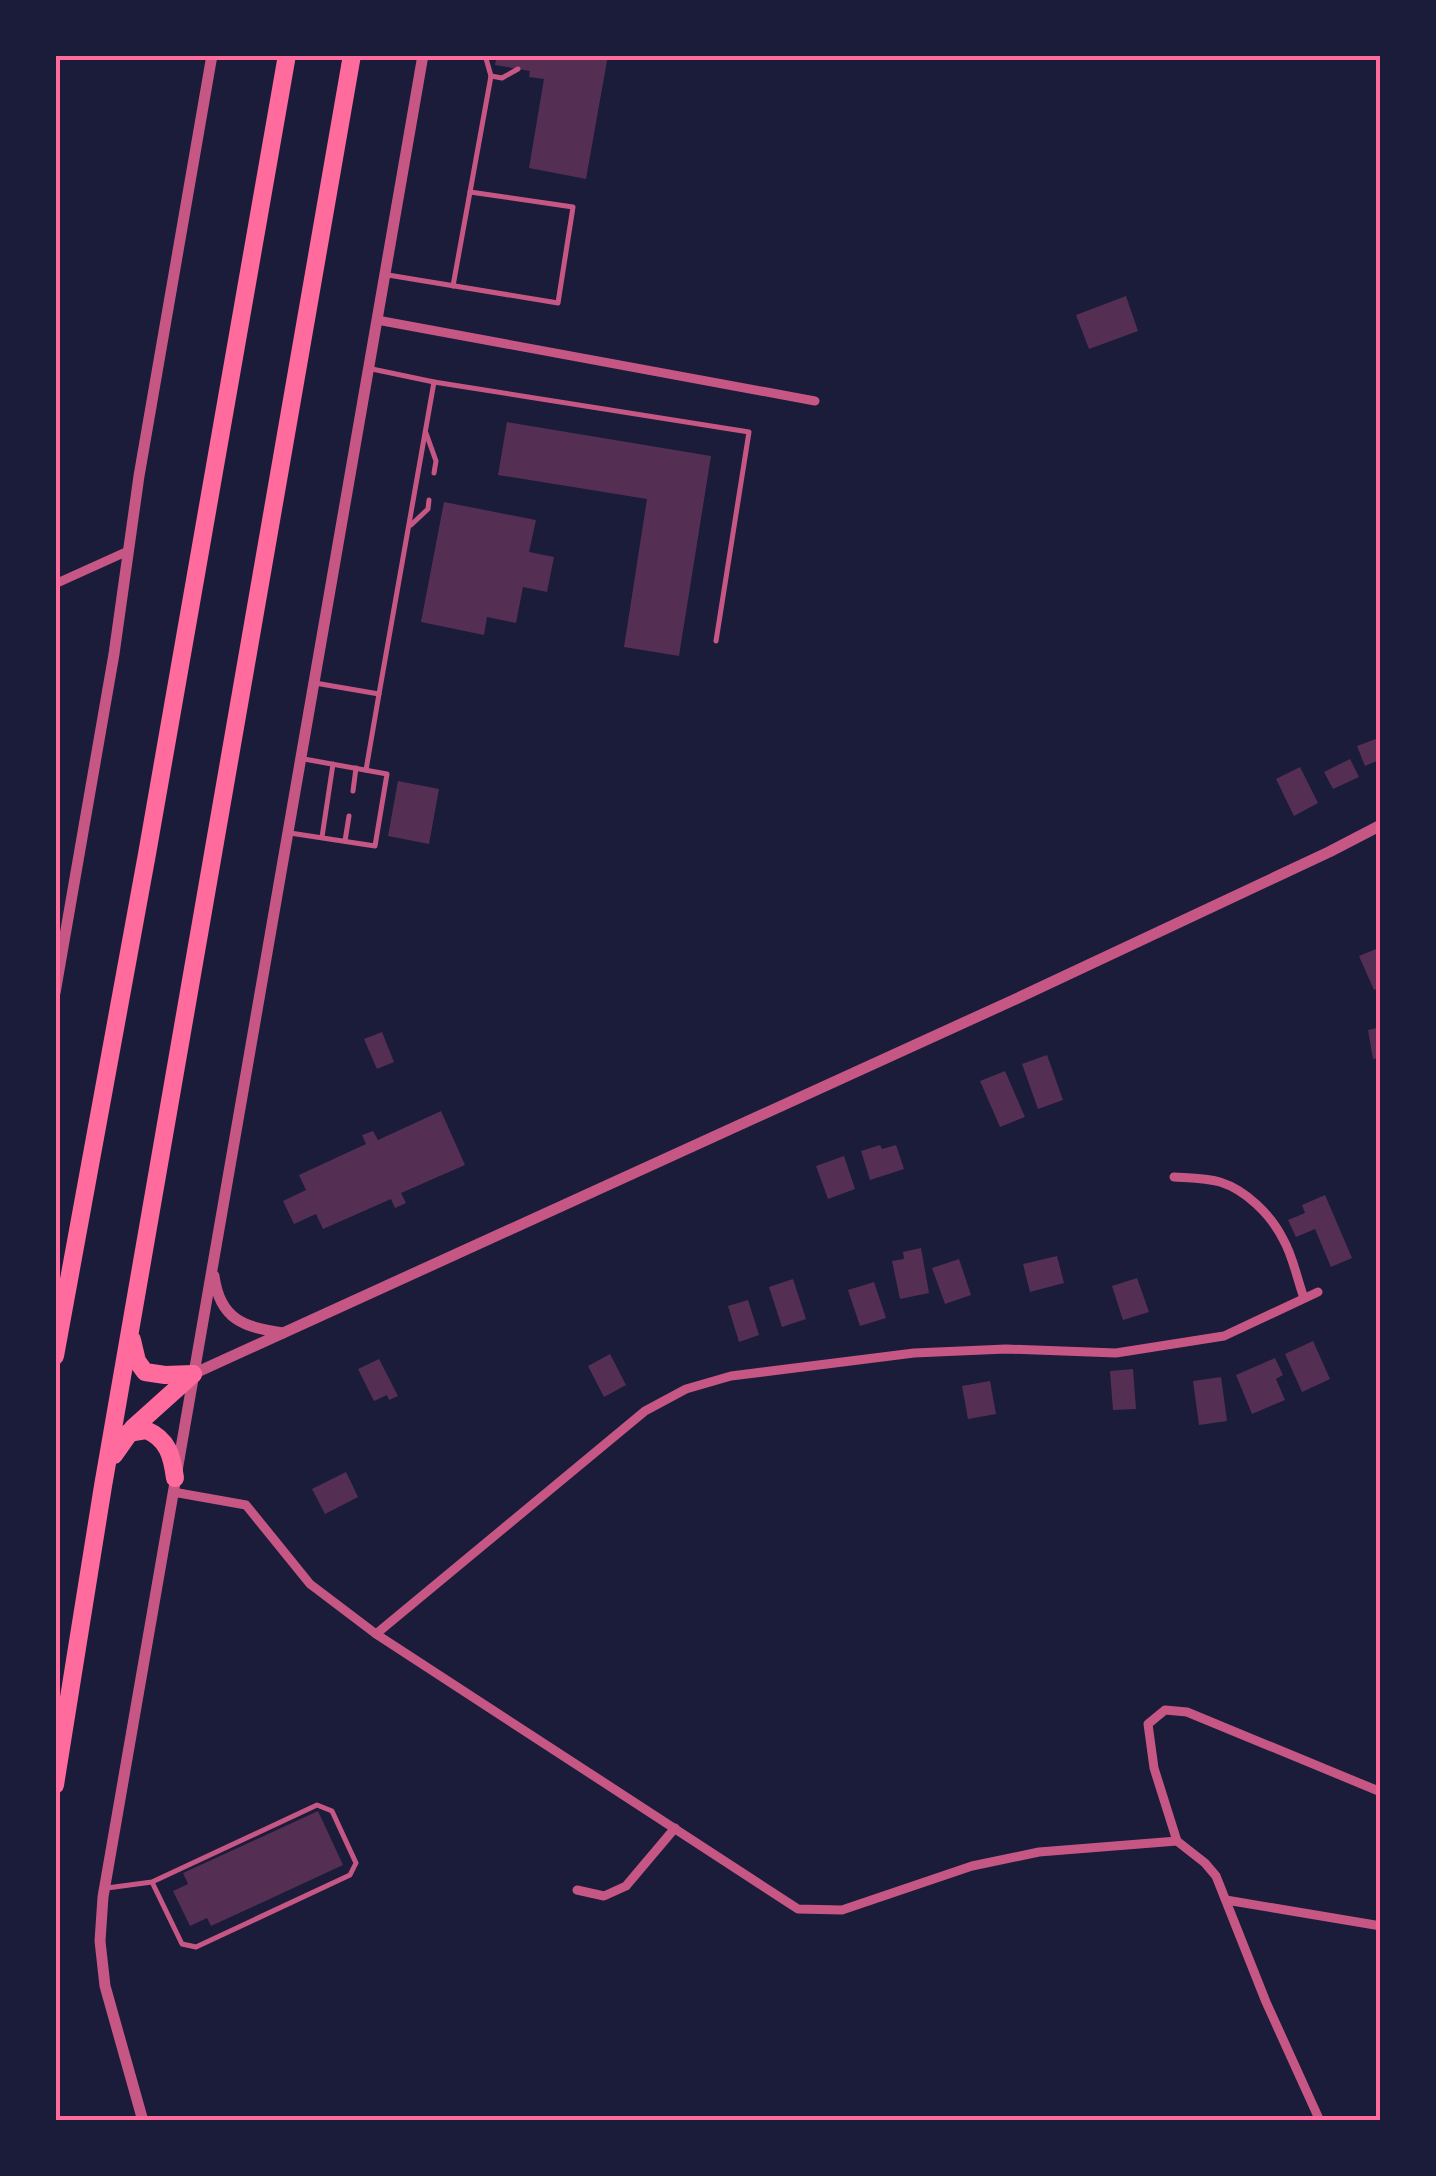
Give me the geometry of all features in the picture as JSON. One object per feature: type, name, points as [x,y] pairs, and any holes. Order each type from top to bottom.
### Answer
[{"type":"highway","points":[[55,1356],[287,55]]},
{"type":"highway","points":[[55,1784],[106,1468],[352,55]]},
{"type":"highway","points":[[131,1329],[137,1361],[145,1372],[194,1374]]},
{"type":"highway","points":[[106,1468],[128,1434],[194,1374]]},
{"type":"highway","points":[[128,1434],[146,1430],[161,1439],[172,1460],[174,1485]]},
{"type":"street","points":[[55,993],[212,55]]},
{"type":"street","points":[[143,2121],[105,1986],[100,1942],[104,1889],[423,55]]},
{"type":"street","points":[[377,320],[815,401]]},
{"type":"street","points":[[55,584],[128,551]]},
{"type":"street","points":[[194,1374],[1000,1006],[1381,825]]},
{"type":"street","points":[[1174,1177],[1220,1182],[1257,1205],[1285,1241],[1304,1298]]},
{"type":"street","points":[[212,1266],[218,1299],[231,1316],[250,1327],[283,1334]]},
{"type":"street","points":[[376,1634],[585,1458],[645,1411],[686,1389],[732,1376],[914,1354],[1006,1349],[1116,1353],[1224,1336],[1318,1292]]},
{"type":"street","points":[[174,1485],[246,1505],[310,1584],[376,1634],[798,1910],[842,1910],[972,1866],[1039,1852],[1177,1841]]},
{"type":"street","points":[[1320,2121],[1266,2002],[1216,1876],[1177,1841],[1150,1745],[1148,1724],[1166,1710],[1187,1712],[1381,1792]]},
{"type":"street","points":[[577,1890],[604,1896],[626,1886],[675,1828]]},
{"type":"street","points":[[1226,1900],[1381,1926]]},
{"type":"lane","points":[[453,286],[491,76],[485,55]]},
{"type":"lane","points":[[491,76],[502,78],[518,69]]},
{"type":"lane","points":[[385,275],[558,303],[573,207],[470,192]]},
{"type":"lane","points":[[369,368],[434,382],[749,432],[716,641]]},
{"type":"lane","points":[[366,770],[434,382]]},
{"type":"lane","points":[[426,430],[436,460],[434,473]]},
{"type":"lane","points":[[408,527],[428,509],[430,500]]},
{"type":"lane","points":[[314,683],[380,694]]},
{"type":"lane","points":[[288,832],[376,846],[387,774],[301,758]]},
{"type":"lane","points":[[322,837],[333,764]]},
{"type":"lane","points":[[353,791],[356,768]]},
{"type":"lane","points":[[345,840],[349,816]]},
{"type":"lane","points":[[104,1889],[152,1882],[317,1805],[332,1810],[356,1863],[350,1875],[196,1947],[182,1944],[152,1882]]},
{"type":"building","points":[[497,55],[608,55],[586,179],[529,168],[544,79],[529,77],[530,71],[495,65]]},
{"type":"building","points":[[1126,296],[1138,331],[1089,349],[1076,315]]},
{"type":"building","points":[[507,422],[711,456],[679,656],[624,647],[647,499],[498,475]]},
{"type":"building","points":[[444,502],[536,520],[529,552],[554,557],[547,592],[523,587],[516,623],[487,617],[484,635],[421,622]]},
{"type":"building","points":[[1381,737],[1381,759],[1365,766],[1357,746]]},
{"type":"building","points":[[1350,759],[1359,777],[1333,789],[1324,772]]},
{"type":"building","points":[[1300,767],[1318,803],[1294,816],[1276,779]]},
{"type":"building","points":[[398,781],[439,789],[429,844],[388,836]]},
{"type":"building","points":[[1381,947],[1381,987],[1374,990],[1359,956]]},
{"type":"building","points":[[1381,1027],[1381,1057],[1373,1059],[1368,1030]]},
{"type":"building","points":[[382,1032],[394,1062],[377,1069],[364,1039]]},
{"type":"building","points":[[1047,1055],[1063,1100],[1038,1109],[1022,1064]]},
{"type":"building","points":[[1005,1071],[1025,1117],[1000,1127],[980,1081]]},
{"type":"building","points":[[441,1111],[465,1165],[401,1193],[406,1203],[395,1208],[391,1199],[323,1229],[316,1214],[294,1224],[283,1201],[306,1190],[299,1175],[366,1144],[362,1135],[373,1131],[378,1140]]},
{"type":"building","points":[[880,1145],[882,1149],[896,1145],[904,1169],[870,1180],[861,1151]]},
{"type":"building","points":[[844,1156],[855,1189],[828,1199],[816,1166]]},
{"type":"building","points":[[1325,1195],[1352,1258],[1331,1267],[1315,1229],[1296,1237],[1288,1220],[1305,1213],[1302,1205]]},
{"type":"building","points":[[921,1248],[929,1293],[900,1299],[892,1261],[904,1259],[903,1252]]},
{"type":"building","points":[[1057,1256],[1064,1283],[1030,1292],[1023,1264]]},
{"type":"building","points":[[959,1259],[971,1295],[945,1304],[932,1268]]},
{"type":"building","points":[[1137,1278],[1149,1312],[1123,1320],[1112,1286]]},
{"type":"building","points":[[793,1279],[806,1319],[782,1327],[769,1287]]},
{"type":"building","points":[[874,1282],[886,1318],[860,1326],[848,1290]]},
{"type":"building","points":[[748,1300],[759,1335],[739,1342],[728,1306]]},
{"type":"building","points":[[1313,1341],[1330,1379],[1302,1392],[1285,1354]]},
{"type":"building","points":[[610,1354],[626,1385],[604,1397],[588,1366]]},
{"type":"building","points":[[1275,1358],[1283,1375],[1276,1379],[1285,1400],[1252,1414],[1236,1375]]},
{"type":"building","points":[[379,1359],[398,1396],[389,1400],[387,1395],[374,1401],[358,1369]]},
{"type":"building","points":[[1133,1369],[1136,1409],[1113,1410],[1110,1371]]},
{"type":"building","points":[[1221,1377],[1227,1421],[1199,1425],[1193,1381]]},
{"type":"building","points":[[990,1381],[996,1414],[968,1419],[962,1386]]},
{"type":"building","points":[[346,1472],[358,1497],[325,1514],[312,1489]]},
{"type":"building","points":[[318,1811],[343,1865],[211,1926],[207,1918],[190,1926],[173,1891],[188,1884],[183,1873]]}]
